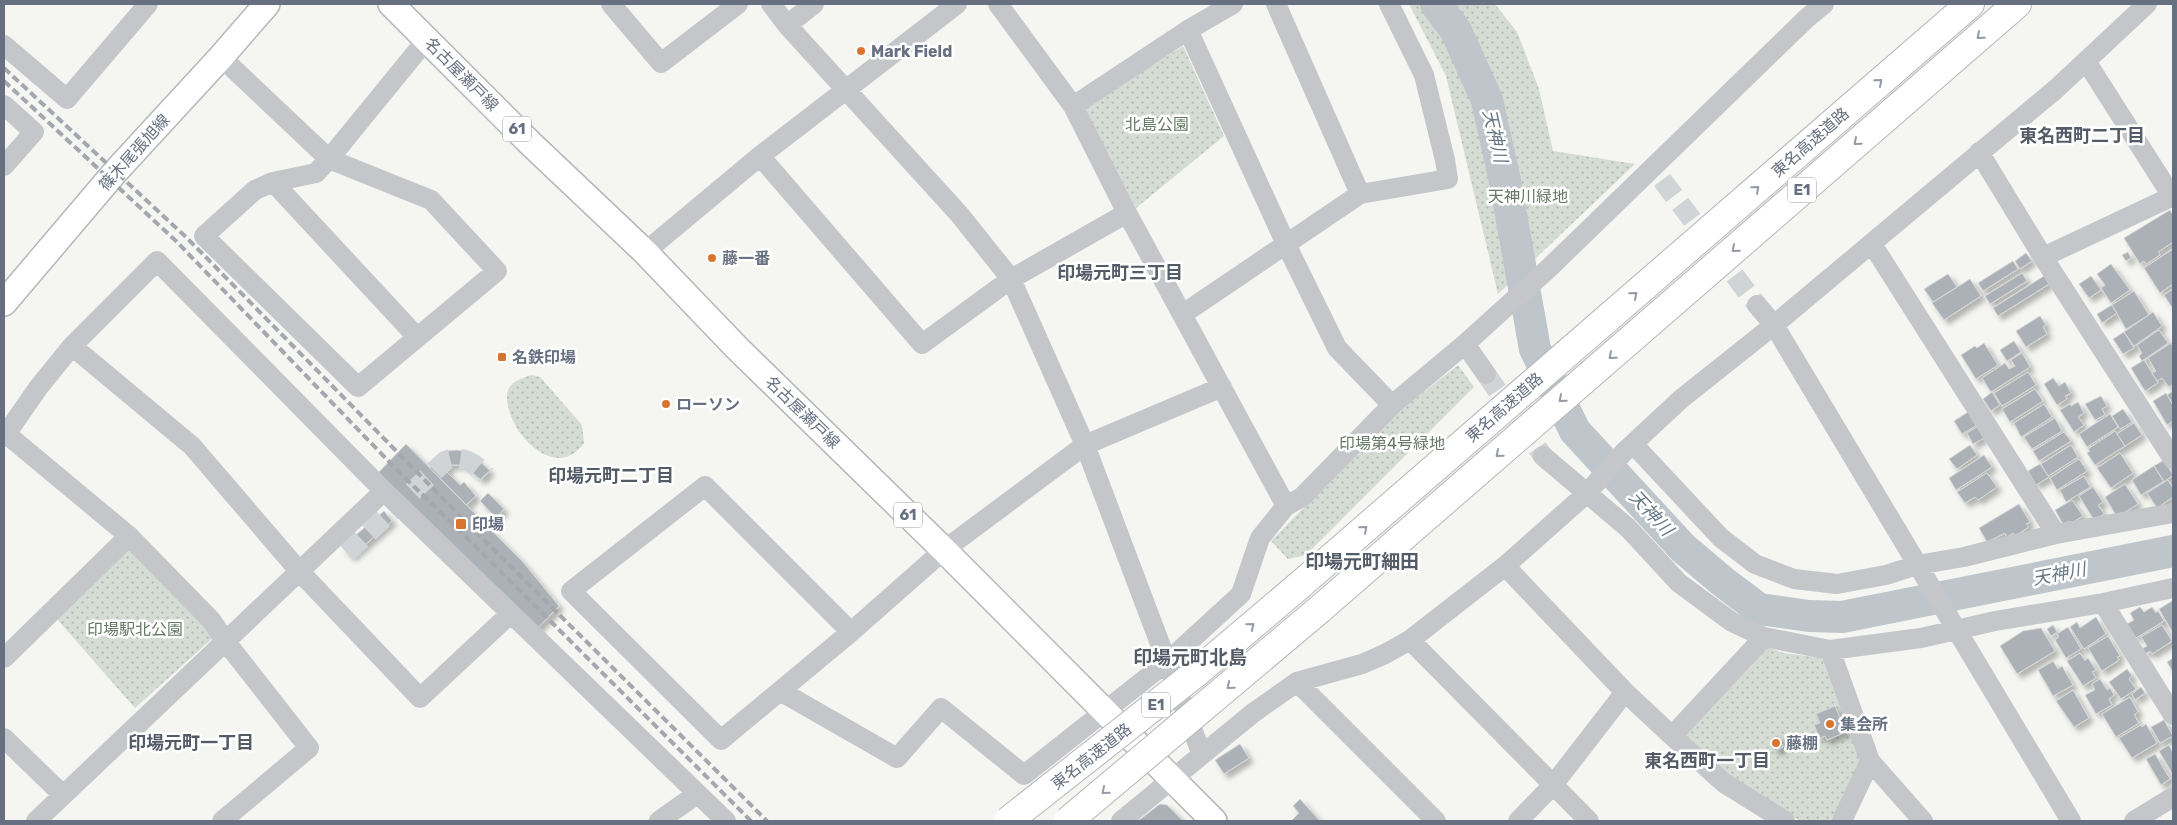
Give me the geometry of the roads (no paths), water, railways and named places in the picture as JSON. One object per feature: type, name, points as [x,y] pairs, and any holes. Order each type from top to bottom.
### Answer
[{"type":"highway","name":"東名高速道路","points":[[1008,821],[1196,673],[1970,4]]},
{"type":"highway","name":"東名高速道路","points":[[1068,821],[1320,609],[2017,4]]},
{"type":"main road","name":"篠木尾張旭線","points":[[4,303],[116,171],[267,4]]},
{"type":"main road","name":"名古屋瀬戸線","points":[[391,4],[531,144],[644,252],[737,348],[944,550],[1214,821]]},
{"type":"street","points":[[4,45],[66,99],[148,4]]},
{"type":"street","points":[[611,4],[662,63],[738,4]]},
{"type":"street","points":[[771,4],[787,25],[959,214],[1011,279],[1085,445],[1202,754]]},
{"type":"street","points":[[787,25],[814,4]]},
{"type":"street","points":[[644,252],[760,156],[958,4]]},
{"type":"street","points":[[998,4],[1073,106],[1127,213],[1286,506]]},
{"type":"street","points":[[1073,106],[1188,30],[1233,4]]},
{"type":"street","points":[[1276,4],[1360,194]]},
{"type":"street","points":[[1183,314],[1360,194],[1448,179],[1424,75],[1389,4]]},
{"type":"street","points":[[780,691],[896,758],[941,708],[1024,776],[1168,661],[1241,594],[1260,538],[1286,506],[1302,497],[1392,405],[1465,344],[1658,172],[1824,4]]},
{"type":"street","points":[[1121,821],[1202,754],[1297,682],[1362,664],[1410,640],[1505,566],[1589,491],[1629,448],[1681,398],[1774,325],[2056,89],[2147,4]]},
{"type":"street","points":[[1188,30],[1286,244],[1337,348],[1392,405]]},
{"type":"street","points":[[221,57],[329,159],[431,200],[496,271],[358,387],[204,236],[256,190],[273,182],[316,173],[329,159],[427,39]]},
{"type":"street","points":[[2043,257],[2173,197],[2086,61]]},
{"type":"street","points":[[4,105],[34,132],[4,166]]},
{"type":"street","points":[[1979,152],[2043,257],[2173,459]]},
{"type":"street","points":[[760,156],[922,344],[1011,279],[1127,213]]},
{"type":"street","points":[[273,182],[417,336]]},
{"type":"street","points":[[1872,244],[2056,534]]},
{"type":"street","points":[[227,820],[309,748],[226,642],[212,620],[129,536],[4,434],[72,346],[158,262],[384,491],[726,821]]},
{"type":"street","points":[[1757,305],[1774,325],[2071,821]]},
{"type":"street","points":[[1465,344],[1486,374]]},
{"type":"street","points":[[72,346],[192,446],[300,572],[420,698],[510,614]]},
{"type":"street","points":[[851,632],[705,486],[571,591],[721,740],[851,632],[944,550],[1085,445],[1222,387]]},
{"type":"street","points":[[1629,448],[1721,538],[1755,564],[1794,579],[1837,584],[1886,575],[1917,565],[1964,557],[2056,534],[2173,513]]},
{"type":"street","points":[[1543,456],[1589,491],[1628,528],[1679,583],[1732,622],[1764,637],[1830,650],[1921,638],[1954,626],[2104,603],[2173,588]]},
{"type":"street","points":[[36,821],[384,491]]},
{"type":"street","points":[[4,658],[129,536]]},
{"type":"street","points":[[1505,566],[1625,692],[1672,736],[1724,783],[1785,821]]},
{"type":"street","points":[[2104,603],[2173,715]]},
{"type":"street","points":[[1672,736],[1764,637]]},
{"type":"street","points":[[1410,640],[1589,821]]},
{"type":"street","points":[[1830,650],[1870,761],[1923,821]]},
{"type":"street","points":[[1297,682],[1436,821]]},
{"type":"street","points":[[1518,821],[1553,785],[1625,692]]},
{"type":"street","points":[[4,738],[63,795]]},
{"type":"street","points":[[1842,821],[1870,761]]},
{"type":"street","points":[[659,821],[697,794]]},
{"type":"street","points":[[2134,821],[2173,797]]},
{"type":"waterway","name":"天神川","points":[[1436,4],[1456,31],[1487,100],[1505,181],[1535,349],[1575,431],[1683,548],[1759,609],[1809,616],[1842,617],[2173,551]]},
{"type":"tunnel","points":[[1662,180],[1757,305]]},
{"type":"tunnel","points":[[1486,374],[1543,456]]},
{"type":"tunnel","points":[[347,553],[445,461],[462,459],[472,463],[486,475]]},
{"type":"railway","points":[[4,68],[187,238],[464,520],[767,821]]},
{"type":"railway","points":[[4,81],[176,241],[400,473],[751,821]]},
{"type":"place","name":"Mark Field","points":[[861,51]]},
{"type":"place","name":"藤一番","points":[[712,258]]},
{"type":"place","name":"名鉄印場","points":[[502,357]]},
{"type":"place","name":"ローソン","points":[[666,404]]},
{"type":"place","name":"印場","points":[[461,524]]},
{"type":"place","name":"集会所","points":[[1830,724]]},
{"type":"place","name":"藤棚","points":[[1776,743]]},
{"type":"district","name":"東名西町二丁目","points":[[2082,136]]},
{"type":"district","name":"印場元町三丁目","points":[[1120,273]]},
{"type":"district","name":"印場元町二丁目","points":[[611,476]]},
{"type":"district","name":"印場元町細田","points":[[1362,561]]},
{"type":"district","name":"印場元町北島","points":[[1190,657]]},
{"type":"district","name":"印場元町一丁目","points":[[191,743]]},
{"type":"district","name":"東名西町一丁目","points":[[1707,761]]},
{"type":"park label","name":"北島公園","points":[[1157,124]]},
{"type":"park label","name":"天神川緑地","points":[[1528,196]]},
{"type":"park label","name":"印場第4号緑地","points":[[1392,443]]},
{"type":"park label","name":"印場駅北公園","points":[[135,629]]}]
